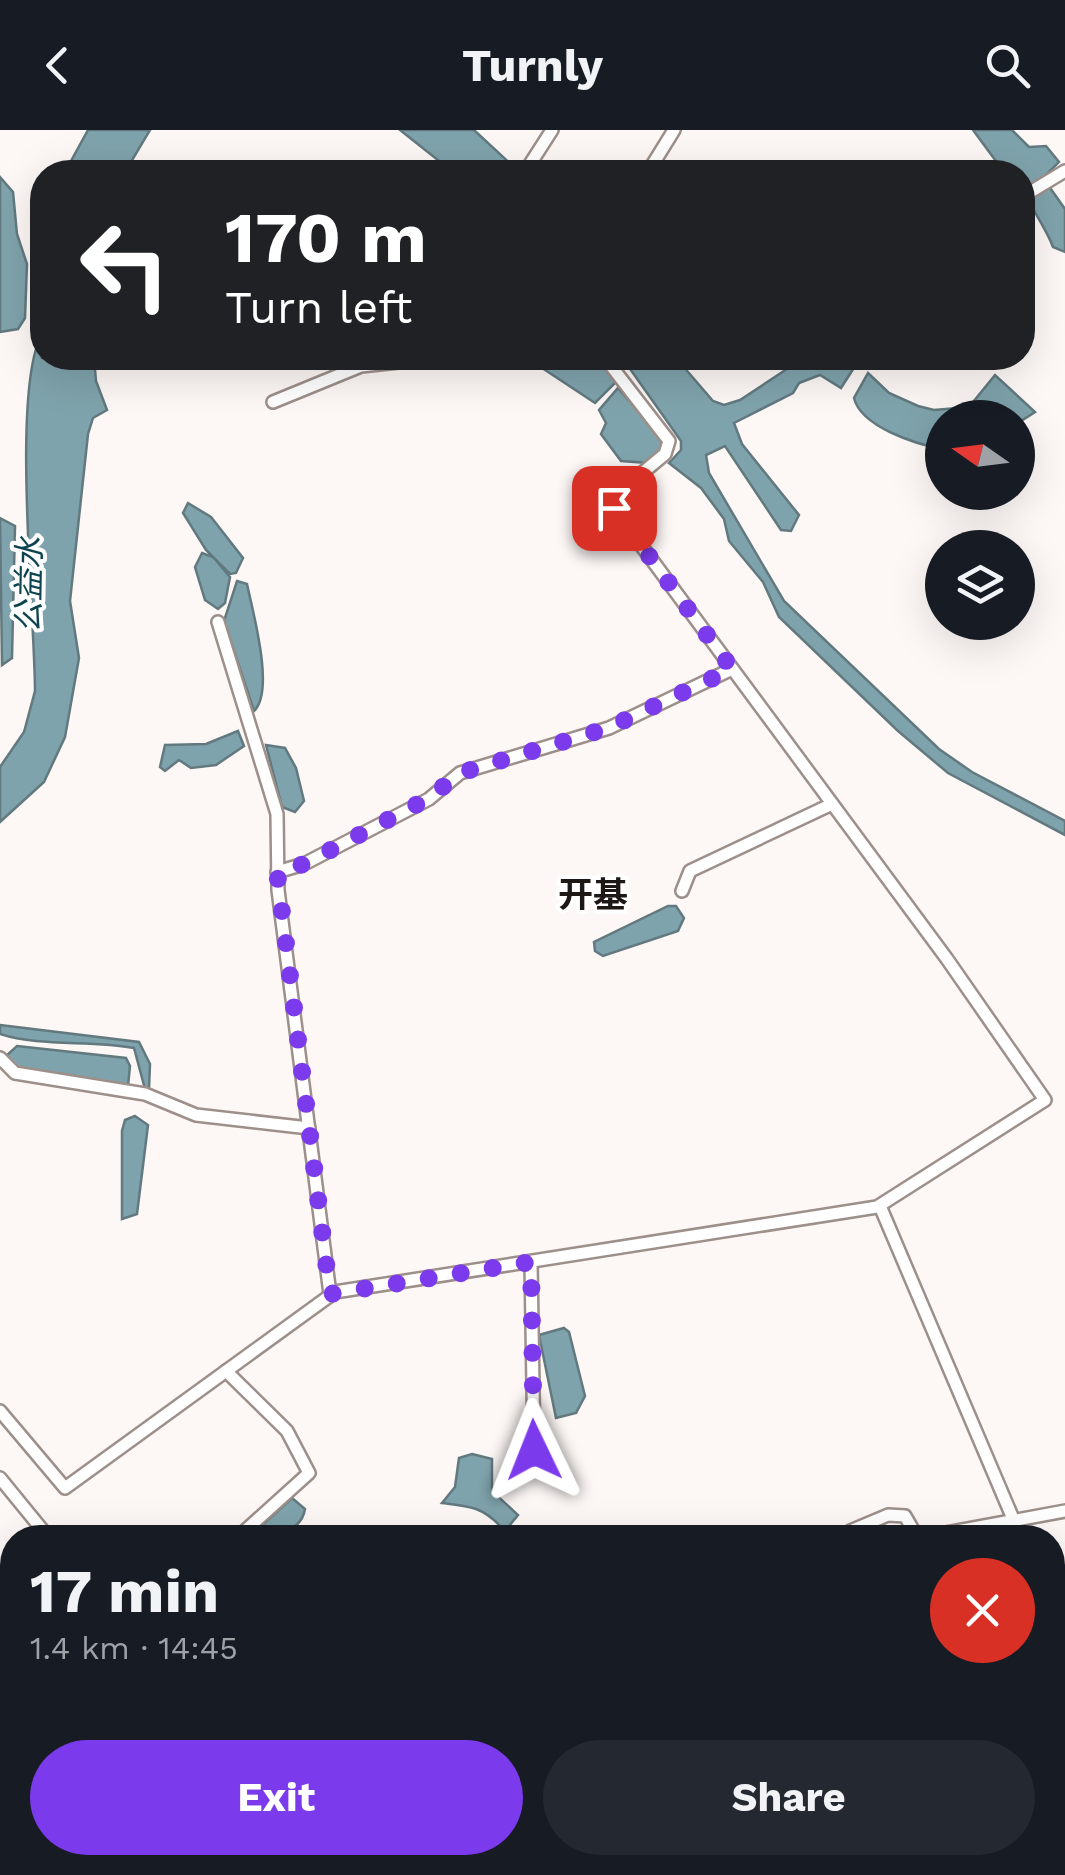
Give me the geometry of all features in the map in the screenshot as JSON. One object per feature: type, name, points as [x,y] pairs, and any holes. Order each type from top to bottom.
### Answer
[{"type":"street","points":[[533,160],[552,130]]},
{"type":"street","points":[[655,160],[674,130]]},
{"type":"street","points":[[1035,190],[1065,170]]},
{"type":"street","points":[[274,402],[350,370]]},
{"type":"street","points":[[0,1410],[65,1488],[330,1294],[880,1206],[1045,1100],[615,510],[617,494],[666,454],[668,441],[614,370]]},
{"type":"street","points":[[218,622],[278,814],[277,872],[330,1294]]},
{"type":"street","points":[[277,872],[304,864],[429,798],[460,773],[608,728],[732,669]]},
{"type":"street","points":[[682,891],[690,871],[832,804]]},
{"type":"street","points":[[0,1058],[15,1073],[151,1096],[196,1115],[309,1128]]},
{"type":"street","points":[[880,1206],[1014,1521]]},
{"type":"street","points":[[531,1262],[534,1450]]},
{"type":"street","points":[[226,1371],[288,1431],[309,1473],[251,1525]]},
{"type":"street","points":[[0,1478],[38,1525]]},
{"type":"street","points":[[992,1525],[1065,1511]]},
{"type":"street","points":[[866,1525],[894,1514],[905,1516],[912,1525]]},
{"type":"water","points":[[88,130],[150,130],[132,160],[72,160]]},
{"type":"water","points":[[400,130],[474,130],[506,160],[438,160]]},
{"type":"water","points":[[973,130],[1012,130],[1029,147],[1046,146],[1059,162],[1043,178],[1065,209],[1065,252],[1053,247],[1035,212],[1035,160],[995,160]]},
{"type":"water","points":[[0,177],[13,192],[17,234],[27,264],[25,318],[18,329],[0,332]]},
{"type":"water","points":[[32,370],[95,370],[107,410],[93,418],[88,434],[70,601],[79,658],[65,737],[44,782],[0,822],[0,767],[24,732],[35,691],[27,505]]},
{"type":"water","points":[[545,370],[608,370],[615,383],[595,403]]},
{"type":"water","points":[[631,370],[686,370],[713,401],[724,405],[740,400],[785,370],[853,370],[841,388],[820,375],[799,383],[793,393],[734,423],[742,444],[799,515],[791,531],[781,530],[725,446],[706,455],[709,473],[784,601],[939,749],[972,772],[1065,821],[1065,835],[948,773],[898,731],[779,617],[763,582],[729,541],[724,519],[701,488],[669,463],[681,450],[681,441]]},
{"type":"water","points":[[868,373],[889,393],[925,408],[925,445],[878,426],[867,418],[854,398]]},
{"type":"water","points":[[995,375],[1022,400],[975,400]]},
{"type":"water","points":[[618,388],[662,439],[662,449],[647,463],[621,461],[601,434],[606,423],[599,410]]},
{"type":"water","points":[[188,503],[211,517],[243,558],[236,573],[230,574],[206,550],[183,513]]},
{"type":"water","points":[[0,518],[15,526],[12,658],[2,665]]},
{"type":"water","points":[[202,553],[213,557],[230,577],[225,603],[218,609],[205,600],[195,567]]},
{"type":"water","points":[[237,581],[247,584],[261,651],[263,687],[254,711],[224,621]]},
{"type":"water","points":[[238,731],[244,746],[216,765],[191,768],[179,760],[165,771],[160,767],[165,745],[206,744]]},
{"type":"water","points":[[266,745],[285,748],[296,768],[304,801],[295,812],[282,807]]},
{"type":"water","points":[[668,906],[676,906],[684,918],[678,931],[603,956],[595,951],[594,942]]},
{"type":"water","points":[[0,1025],[139,1042],[150,1064],[149,1089],[145,1089],[134,1048],[15,1038],[0,1034]]},
{"type":"water","points":[[17,1046],[126,1058],[130,1066],[128,1086],[17,1068],[7,1061],[7,1055]]},
{"type":"water","points":[[135,1116],[148,1125],[137,1214],[122,1219],[122,1131],[125,1120]]},
{"type":"water","points":[[564,1328],[569,1332],[585,1396],[576,1413],[556,1418],[539,1335]]},
{"type":"water","points":[[472,1454],[492,1459],[492,1491],[518,1515],[510,1525],[499,1525],[474,1508],[442,1503],[455,1487],[459,1458]]},
{"type":"water","points":[[292,1498],[305,1509],[297,1525],[262,1525]]},
{"type":"district","name":"开基","points":[[593,895]]},
{"type":"route","points":[[534,1450],[531,1262],[330,1294],[277,872],[304,864],[429,798],[460,773],[608,728],[732,669],[614,508]]},
{"type":"water label","name":"公益水","points":[[29,585]]}]
